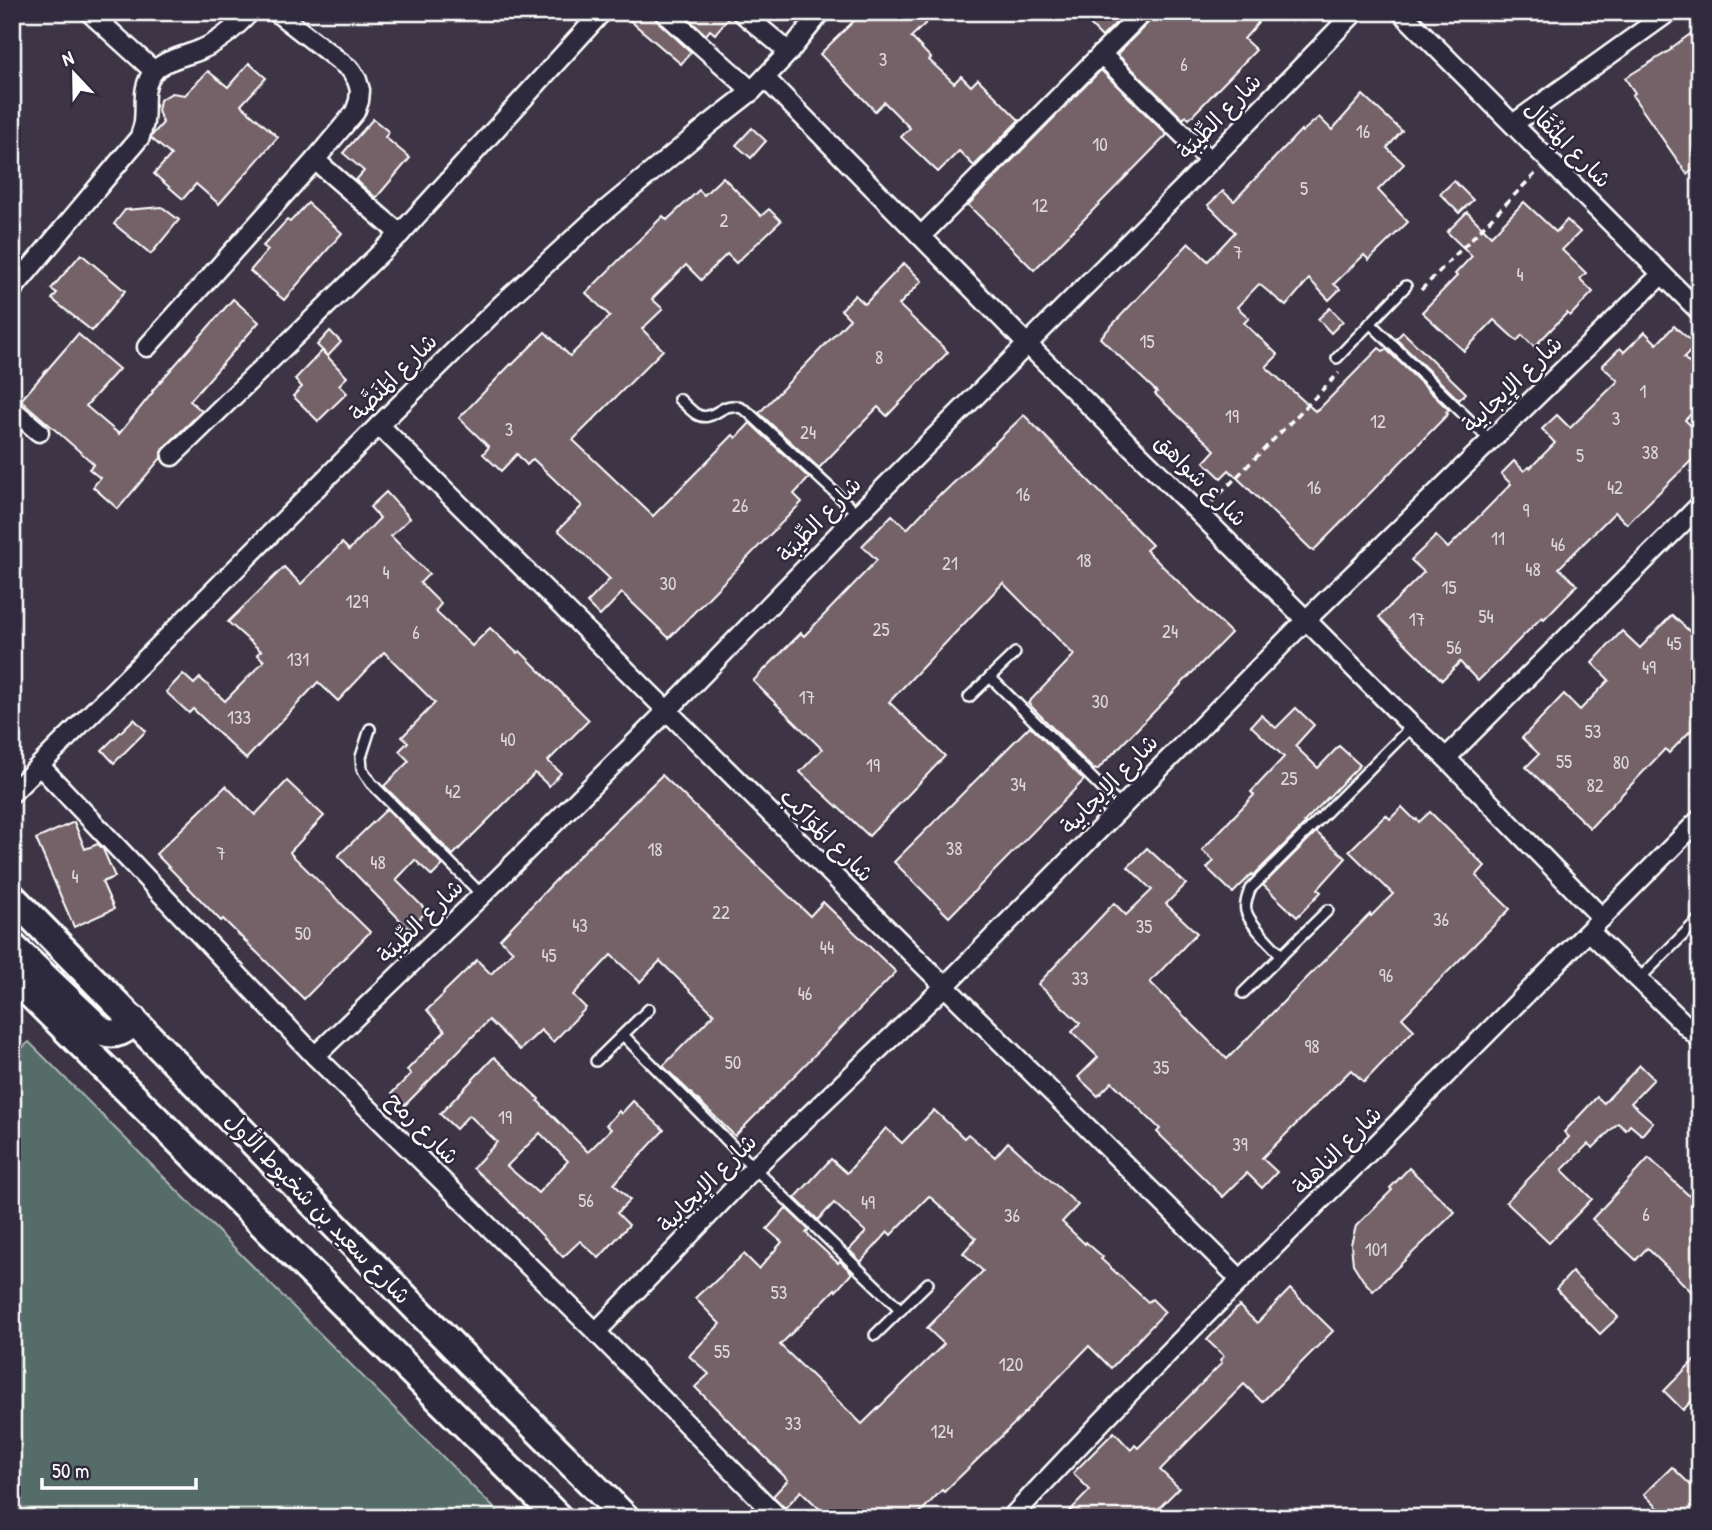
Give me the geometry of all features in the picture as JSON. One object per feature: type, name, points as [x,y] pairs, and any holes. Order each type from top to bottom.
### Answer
[{"type":"main road","name":"شارع سعيد بن شخبوط الأول","points":[[12,897],[626,1518]]},
{"type":"main road","points":[[12,946],[103,1032],[110,1034],[124,1031],[133,1019]]},
{"type":"main road","name":"شارع سعيد بن شخبوط الأول","points":[[12,975],[559,1518]]},
{"type":"street","points":[[89,12],[155,71]]},
{"type":"street","points":[[12,290],[140,137],[148,79],[164,64],[222,38],[250,12]]},
{"type":"street","points":[[147,347],[315,160],[355,111],[359,101],[360,90],[351,70],[276,12]]},
{"type":"street","points":[[172,456],[400,234],[602,12]]},
{"type":"street","points":[[664,12],[752,91]]},
{"type":"street","points":[[741,12],[789,52]]},
{"type":"street","name":"شارع المَنَصَّة","points":[[12,793],[502,304],[596,218],[752,91],[789,52],[821,12]]},
{"type":"street","points":[[921,236],[1143,12]]},
{"type":"street","name":"شارع الطِّيبَة","points":[[315,1056],[482,895],[667,710],[1355,12]]},
{"type":"street","name":"شارع المِثْقَال","points":[[1401,12],[1700,312]]},
{"type":"street","points":[[1513,124],[1669,12]]},
{"type":"street","points":[[1101,54],[1210,161]]},
{"type":"street","name":"شارع شواهق","points":[[765,78],[1027,344],[1446,758],[1602,918]]},
{"type":"street","points":[[315,160],[400,234]]},
{"type":"street","name":"شارع الإيجابية","points":[[596,1332],[754,1168],[945,986],[1306,620],[1662,274]]},
{"type":"street","points":[[12,409],[39,432]]},
{"type":"street","name":"شارع المَوَاكِب","points":[[379,425],[1241,1280]]},
{"type":"street","points":[[1446,758],[1700,505]]},
{"type":"street","name":"شارع رمح","points":[[40,766],[315,1056],[596,1332],[779,1518]]},
{"type":"street","name":"شارع الناهلة","points":[[1011,1518],[1241,1280],[1700,819]]},
{"type":"street","points":[[1590,932],[1700,1039]]},
{"type":"lane","points":[[1337,358],[1406,286]]},
{"type":"lane","points":[[1370,323],[1490,440]]},
{"type":"lane","points":[[679,399],[703,417],[730,406],[738,406],[748,412],[858,514]]},
{"type":"lane","points":[[969,697],[1015,653]]},
{"type":"lane","points":[[990,677],[1121,807]]},
{"type":"lane","points":[[1281,955],[1252,921],[1247,911],[1246,900],[1250,889],[1412,726]]},
{"type":"lane","points":[[370,729],[361,757],[362,768],[371,783],[482,895]]},
{"type":"lane","points":[[1242,993],[1328,911]]},
{"type":"lane","points":[[1639,979],[1700,918]]},
{"type":"lane","points":[[596,1061],[649,1009]]},
{"type":"lane","points":[[623,1035],[754,1168],[901,1310]]},
{"type":"lane","points":[[875,1335],[928,1283]]},
{"type":"green space","points":[[29,1042],[504,1518],[12,1518],[12,1056]]},
{"type":"building","points":[[620,12],[653,12],[656,20],[691,52],[681,64]]},
{"type":"building","points":[[681,12],[730,12],[730,16],[715,34],[710,30],[706,35]]},
{"type":"building","points":[[863,12],[917,12],[927,22],[911,37],[931,58],[929,60],[954,83],[961,76],[971,86],[978,79],[1019,120],[974,166],[959,151],[938,172],[901,137],[910,128],[884,102],[875,111],[820,54]]},
{"type":"building","points":[[1077,12],[1127,12],[1102,37]]},
{"type":"building","points":[[1154,12],[1254,12],[1258,23],[1244,39],[1256,50],[1189,119],[1186,116],[1183,119],[1117,54],[1151,20]]},
{"type":"building","points":[[1700,27],[1700,165],[1687,174],[1632,95],[1635,93],[1625,78],[1672,49]]},
{"type":"building","points":[[249,63],[266,78],[241,105],[278,137],[219,204],[196,184],[183,199],[154,174],[171,155],[151,138],[163,123],[158,111],[160,100],[172,93],[185,95],[208,71],[228,87]]},
{"type":"building","points":[[1101,70],[1167,135],[1034,270],[968,205]]},
{"type":"building","points":[[1363,95],[1402,131],[1387,148],[1404,164],[1378,190],[1408,222],[1369,260],[1364,255],[1334,284],[1340,289],[1329,300],[1309,279],[1286,306],[1259,284],[1237,307],[1249,318],[1244,323],[1278,355],[1266,367],[1315,411],[1379,348],[1383,351],[1386,349],[1449,410],[1313,551],[1229,470],[1221,478],[1204,462],[1215,450],[1100,338],[1189,243],[1208,261],[1235,232],[1208,205],[1223,191],[1234,201],[1301,130],[1302,132],[1319,117],[1332,130]]},
{"type":"building","points":[[373,119],[389,132],[385,137],[410,158],[376,198],[356,180],[364,171],[343,153]]},
{"type":"building","points":[[752,128],[766,141],[751,158],[736,145]]},
{"type":"building","points":[[723,177],[761,216],[769,209],[781,221],[736,263],[727,254],[701,280],[686,265],[652,299],[663,309],[642,329],[663,350],[573,440],[653,516],[733,435],[736,438],[750,423],[809,478],[794,494],[802,502],[669,638],[622,593],[600,616],[587,603],[610,579],[558,530],[582,506],[533,459],[527,465],[517,454],[501,471],[483,454],[489,447],[459,418],[545,332],[570,356],[610,316],[586,293],[663,216],[667,220],[699,190],[704,195]]},
{"type":"building","points":[[1454,181],[1473,200],[1459,213],[1440,194]]},
{"type":"building","points":[[1524,202],[1556,232],[1567,220],[1580,232],[1562,250],[1586,273],[1580,279],[1593,292],[1570,316],[1567,313],[1534,347],[1522,335],[1517,341],[1494,320],[1464,351],[1422,312],[1457,276],[1455,274],[1472,256],[1447,232],[1467,212],[1491,236]]},
{"type":"building","points":[[308,203],[342,233],[284,300],[250,271],[268,250],[263,246],[287,220],[290,222]]},
{"type":"building","points":[[162,207],[179,220],[151,254],[114,224],[125,210]]},
{"type":"building","points":[[81,254],[125,291],[92,331],[52,299],[57,293],[51,289]]},
{"type":"building","points":[[904,263],[922,281],[899,305],[948,352],[887,416],[878,407],[819,468],[759,413],[850,319],[841,310],[855,295],[865,304]]},
{"type":"building","points":[[233,299],[259,322],[190,401],[202,411],[164,448],[161,458],[118,509],[93,487],[100,478],[89,469],[94,464],[21,400],[78,334],[119,369],[86,406],[119,434],[152,391]]},
{"type":"building","points":[[1330,308],[1343,321],[1331,333],[1318,319]]},
{"type":"building","points":[[1674,326],[1696,345],[1684,358],[1700,374],[1700,405],[1685,420],[1700,434],[1700,452],[1627,524],[1615,512],[1559,568],[1577,585],[1478,681],[1460,662],[1442,680],[1379,617],[1424,572],[1411,560],[1436,536],[1448,548],[1511,484],[1501,474],[1514,461],[1524,471],[1555,443],[1542,429],[1557,415],[1570,428],[1618,381],[1602,366],[1620,348],[1624,352],[1645,332],[1657,344]]},
{"type":"building","points":[[330,331],[341,342],[328,356],[317,345]]},
{"type":"building","points":[[1403,332],[1466,393],[1459,400],[1396,339]]},
{"type":"building","points":[[322,351],[347,377],[339,385],[347,393],[318,421],[293,396],[302,387],[295,379]]},
{"type":"building","points":[[1024,415],[1152,545],[1146,550],[1231,633],[1097,770],[1094,770],[1028,703],[1074,655],[1003,583],[889,702],[945,756],[869,836],[800,772],[822,749],[753,681],[801,633],[804,636],[877,560],[862,546],[892,515],[907,529]]},
{"type":"building","points":[[386,492],[410,518],[391,536],[429,574],[420,583],[441,604],[435,611],[472,646],[490,628],[517,653],[520,651],[589,720],[548,761],[561,773],[549,786],[535,773],[453,855],[384,786],[409,761],[399,751],[408,742],[402,737],[435,703],[384,652],[338,701],[318,682],[246,759],[193,709],[189,713],[166,692],[183,674],[194,684],[200,678],[225,701],[264,661],[257,654],[261,651],[228,622],[284,567],[301,584],[342,543],[349,550],[380,518],[370,507]]},
{"type":"building","points":[[1672,615],[1700,641],[1700,721],[1669,753],[1665,749],[1590,828],[1526,767],[1539,754],[1522,738],[1564,694],[1580,710],[1609,680],[1592,663],[1622,631],[1640,648]]},
{"type":"building","points":[[1296,708],[1314,725],[1295,746],[1318,768],[1339,746],[1360,765],[1304,822],[1306,823],[1233,893],[1207,868],[1214,861],[1202,850],[1254,795],[1251,792],[1284,757],[1251,726],[1261,715],[1276,728]]},
{"type":"building","points":[[134,719],[146,731],[114,763],[102,750]]},
{"type":"building","points":[[1030,726],[1084,780],[949,917],[894,862]]},
{"type":"building","points":[[662,775],[810,916],[823,902],[896,972],[735,1136],[663,1066],[714,1014],[660,961],[640,982],[611,955],[573,995],[586,1008],[553,1042],[541,1030],[520,1050],[489,1020],[405,1105],[392,1093],[411,1074],[407,1070],[445,1031],[427,1010],[477,960],[491,974],[513,951],[500,939],[571,864]]},
{"type":"building","points":[[287,781],[324,816],[291,854],[370,932],[304,999],[223,919],[221,921],[156,854],[226,786],[255,815]]},
{"type":"building","points":[[1402,807],[1419,822],[1430,812],[1485,866],[1476,876],[1510,909],[1402,1018],[1414,1030],[1364,1082],[1351,1070],[1262,1158],[1277,1172],[1262,1188],[1247,1173],[1223,1197],[1157,1132],[1160,1129],[1112,1082],[1098,1096],[1078,1077],[1098,1057],[1072,1032],[1080,1023],[1038,984],[1114,903],[1126,915],[1152,890],[1128,867],[1147,848],[1186,884],[1166,904],[1197,933],[1150,982],[1227,1059],[1393,894],[1349,851],[1386,815],[1390,819]]},
{"type":"building","points":[[387,809],[443,865],[432,876],[415,860],[396,880],[427,911],[409,929],[338,856]]},
{"type":"building","points":[[74,822],[85,849],[98,844],[103,849],[115,877],[102,882],[114,909],[74,927],[36,839]]},
{"type":"building","points":[[1316,832],[1346,858],[1318,889],[1321,892],[1297,917],[1263,885]]},
{"type":"building","points":[[494,1057],[539,1099],[588,1152],[611,1129],[606,1125],[633,1101],[664,1130],[614,1184],[630,1200],[617,1213],[629,1225],[599,1258],[580,1241],[563,1257],[473,1168],[497,1142],[469,1115],[456,1129],[440,1114]],"holes":[[[540,1133],[568,1161],[538,1193],[507,1166]]]},
{"type":"building","points":[[1640,1065],[1654,1079],[1631,1103],[1653,1122],[1642,1135],[1630,1125],[1626,1130],[1618,1123],[1593,1148],[1588,1144],[1562,1170],[1592,1199],[1549,1243],[1506,1202],[1569,1137],[1564,1132],[1597,1097],[1604,1103]]},
{"type":"building","points":[[934,1110],[964,1138],[968,1134],[995,1157],[1008,1142],[1078,1205],[1062,1222],[1103,1257],[1101,1259],[1148,1302],[1152,1299],[1165,1312],[1111,1368],[1089,1346],[1015,1423],[915,1518],[829,1518],[801,1491],[785,1508],[773,1496],[788,1480],[695,1387],[709,1374],[689,1356],[720,1324],[695,1298],[744,1254],[759,1269],[782,1242],[767,1229],[786,1208],[809,1230],[806,1233],[811,1238],[852,1273],[780,1345],[862,1424],[944,1344],[927,1328],[983,1271],[963,1253],[976,1238],[929,1196],[891,1235],[888,1232],[861,1262],[849,1250],[866,1232],[834,1203],[818,1220],[795,1198],[831,1159],[847,1173],[886,1128],[902,1143]]},
{"type":"building","points":[[1649,1158],[1700,1206],[1700,1300],[1647,1248],[1636,1260],[1592,1219]]},
{"type":"building","points":[[1409,1168],[1455,1212],[1373,1291],[1353,1264],[1351,1244],[1356,1226],[1392,1190],[1390,1188]]},
{"type":"building","points":[[1572,1272],[1618,1317],[1600,1334],[1556,1289]]},
{"type":"building","points":[[1290,1289],[1333,1331],[1262,1402],[1244,1384],[1160,1470],[1179,1488],[1149,1518],[1063,1518],[1090,1490],[1073,1473],[1114,1432],[1131,1450],[1135,1445],[1138,1448],[1222,1363],[1220,1360],[1224,1356],[1207,1340],[1239,1306],[1257,1323]]},
{"type":"building","points":[[1700,1354],[1700,1392],[1683,1410],[1664,1391]]},
{"type":"building","points":[[1672,1467],[1700,1494],[1700,1518],[1668,1518],[1644,1494]]}]
